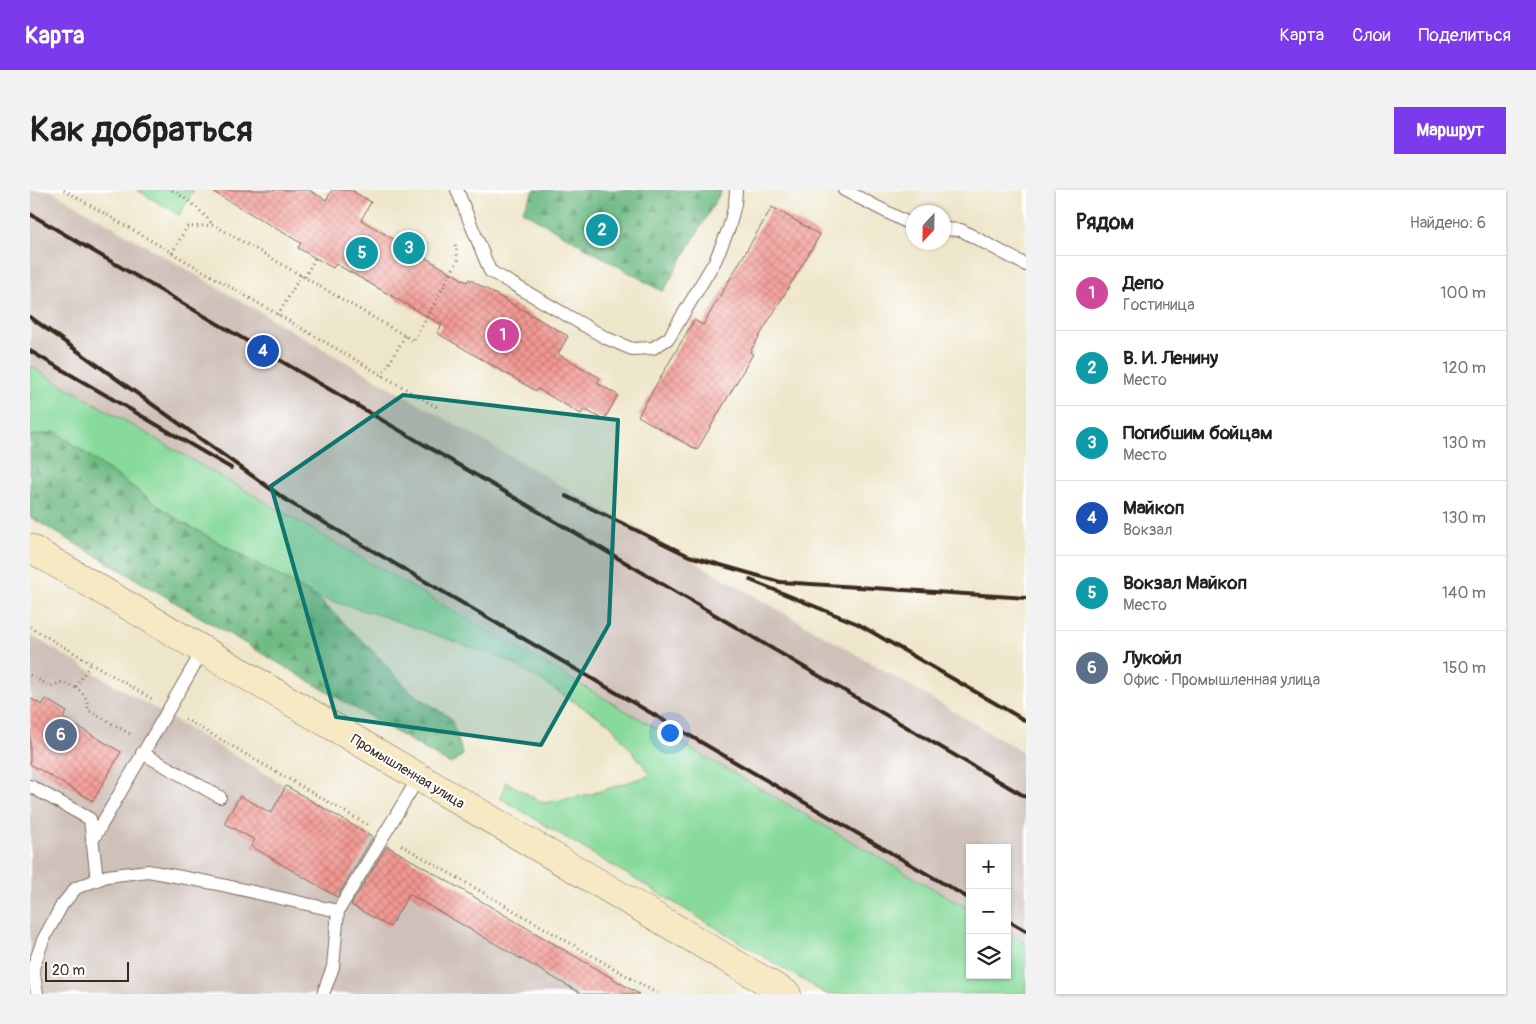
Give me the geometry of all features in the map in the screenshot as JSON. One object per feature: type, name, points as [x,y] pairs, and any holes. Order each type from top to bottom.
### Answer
[{"type":"main road","name":"Промышленная улица","points":[[30,548],[787,994]]},
{"type":"lane","points":[[457,190],[490,271],[606,338],[632,349],[653,348],[669,338],[718,252],[729,228],[735,204],[736,190]]},
{"type":"lane","points":[[844,190],[906,222]]},
{"type":"lane","points":[[951,229],[961,230],[1026,265]]},
{"type":"lane","points":[[92,841],[203,650]]},
{"type":"lane","points":[[145,749],[220,797]]},
{"type":"lane","points":[[324,994],[333,967],[338,911],[419,777]]},
{"type":"lane","points":[[30,786],[90,819],[97,880]]},
{"type":"lane","points":[[34,985],[33,968],[44,940],[62,905],[76,888],[107,876],[148,871],[213,883],[338,911]]},
{"type":"path","points":[[64,190],[440,409]]},
{"type":"path","points":[[172,190],[191,201],[214,225],[414,341],[458,260],[454,242]]},
{"type":"path","points":[[172,253],[187,227],[214,225]]},
{"type":"path","points":[[278,315],[316,258]]},
{"type":"path","points":[[382,376],[405,336]]},
{"type":"path","points":[[30,627],[658,994]]},
{"type":"path","points":[[76,687],[91,663]]},
{"type":"path","points":[[30,675],[51,687],[60,682],[76,687],[87,699],[88,710],[145,749]]},
{"type":"highlighted area","points":[[403,395],[618,420],[609,624],[541,745],[336,717],[271,486]]},
{"type":"shaded area","points":[[30,190],[50,190],[1026,754],[1026,943],[1011,934],[1011,844],[966,844],[966,908],[30,366]]},
{"type":"shaded area","points":[[30,635],[639,994],[30,994]]},
{"type":"green space","points":[[137,190],[194,190],[179,215]]},
{"type":"green space","points":[[534,190],[722,190],[663,292],[522,211]]},
{"type":"green space","points":[[30,366],[966,908],[966,979],[1011,979],[1011,934],[1026,943],[1026,994],[826,994],[500,798],[506,782],[544,803],[591,794],[651,775],[610,724],[509,661],[385,617],[317,597],[180,521],[56,432],[30,436]]},
{"type":"green space","points":[[56,432],[180,521],[317,597],[372,650],[411,692],[451,718],[463,755],[450,764],[30,517],[30,436]]},
{"type":"building","points":[[210,190],[309,190],[326,200],[332,190],[351,190],[371,202],[361,220],[467,282],[469,279],[568,336],[558,354],[600,378],[597,383],[618,395],[604,420],[584,409],[581,414],[538,389],[536,391],[437,333],[442,325],[336,264],[333,268],[298,248],[301,243]]},
{"type":"building","points":[[772,207],[820,235],[750,352],[753,354],[697,450],[638,416],[694,320],[703,325]]},
{"type":"building","points":[[30,698],[42,705],[46,699],[67,712],[63,718],[121,752],[93,801],[30,764]]},
{"type":"building","points":[[286,786],[373,837],[337,897],[251,846],[255,840],[224,823],[240,796],[271,813]]},
{"type":"building","points":[[387,846],[639,994],[582,994],[409,894],[390,927],[351,905]]},
{"type":"railway","points":[[30,214],[1026,797]]},
{"type":"railway","points":[[30,317],[289,502],[966,897]]},
{"type":"railway","points":[[30,351],[231,468]]},
{"type":"railway","points":[[566,496],[689,556],[780,582],[1026,598]]},
{"type":"railway","points":[[750,580],[858,624],[1026,721]]},
{"type":"railway","points":[[1011,922],[1026,931]]},
{"type":"place","name":"В. И. Ленину","points":[[602,230]]},
{"type":"place","name":"Погибшим бойцам","points":[[409,248]]},
{"type":"place","name":"Вокзал Майкоп","points":[[362,253]]},
{"type":"place","name":"Депо","points":[[503,335]]},
{"type":"place","name":"Майкоп","points":[[263,351]]},
{"type":"place","name":"Лукойл","points":[[61,735]]}]
